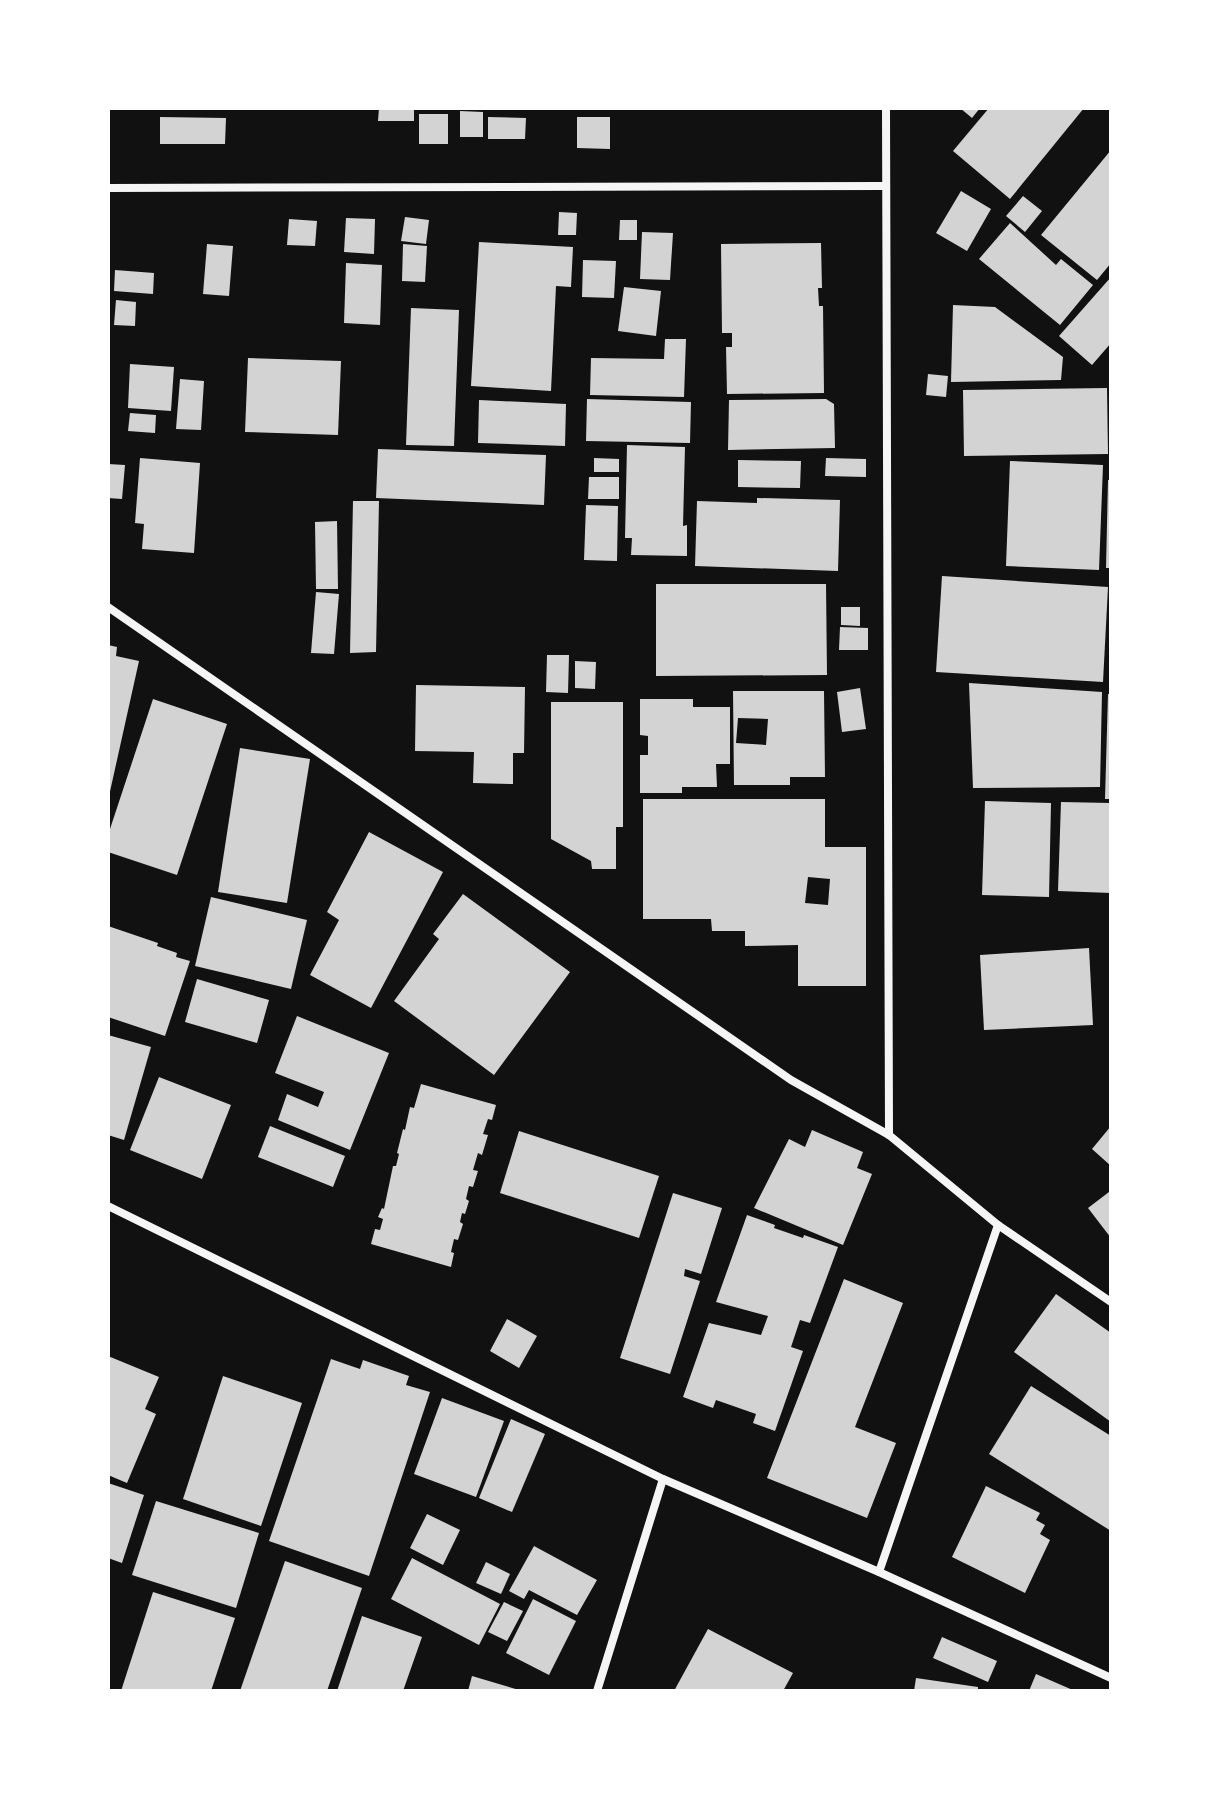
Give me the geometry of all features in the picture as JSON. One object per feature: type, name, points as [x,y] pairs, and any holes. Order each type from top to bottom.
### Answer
[{"type":"street","points":[[886,108],[889,1135]]},
{"type":"street","points":[[108,188],[885,186]]},
{"type":"street","points":[[108,607],[791,1080],[889,1135],[998,1225],[1111,1302]]},
{"type":"street","points":[[108,1206],[663,1479],[879,1572],[1111,1678]]},
{"type":"street","points":[[879,1572],[998,1225]]},
{"type":"street","points":[[597,1691],[663,1479]]},
{"type":"building","points":[[379,108],[414,108],[414,121],[378,121]]},
{"type":"building","points":[[960,108],[980,108],[972,118]]},
{"type":"building","points":[[989,108],[1084,108],[1010,199],[953,151]]},
{"type":"building","points":[[460,111],[483,112],[483,137],[460,137]]},
{"type":"building","points":[[419,114],[448,114],[448,144],[419,144]]},
{"type":"building","points":[[160,117],[226,118],[225,144],[160,144]]},
{"type":"building","points":[[488,117],[526,118],[525,139],[488,139]]},
{"type":"building","points":[[577,117],[610,117],[610,149],[577,148]]},
{"type":"building","points":[[1111,150],[1111,263],[1097,280],[1041,235]]},
{"type":"building","points":[[961,191],[991,209],[967,251],[936,233]]},
{"type":"building","points":[[1023,196],[1042,211],[1025,232],[1006,216]]},
{"type":"building","points":[[559,212],[577,213],[576,235],[558,235]]},
{"type":"building","points":[[405,217],[429,220],[426,244],[401,241]]},
{"type":"building","points":[[346,218],[375,219],[374,254],[344,252]]},
{"type":"building","points":[[289,219],[317,221],[315,246],[287,245]]},
{"type":"building","points":[[620,220],[637,220],[637,240],[619,240]]},
{"type":"building","points":[[1010,223],[1056,265],[1061,259],[1093,285],[1060,325],[979,259]]},
{"type":"building","points":[[642,232],[673,233],[670,280],[640,279]]},
{"type":"building","points":[[479,242],[573,247],[571,287],[556,286],[551,391],[471,386]]},
{"type":"building","points":[[821,243],[822,288],[818,288],[819,306],[823,306],[824,393],[727,394],[726,347],[732,347],[732,333],[722,333],[721,244]]},
{"type":"building","points":[[207,244],[233,246],[229,296],[203,294]]},
{"type":"building","points":[[403,244],[427,246],[425,282],[402,281]]},
{"type":"building","points":[[583,260],[616,261],[614,298],[582,297]]},
{"type":"building","points":[[346,263],[382,265],[380,325],[344,323]]},
{"type":"building","points":[[115,270],[154,273],[153,294],[114,291]]},
{"type":"building","points":[[1111,277],[1111,343],[1092,365],[1059,336]]},
{"type":"building","points":[[624,287],[661,291],[656,336],[618,331]]},
{"type":"building","points":[[116,300],[136,302],[135,326],[114,325]]},
{"type":"building","points":[[953,305],[995,307],[1063,357],[1061,380],[951,382]]},
{"type":"building","points":[[411,308],[459,310],[454,446],[406,445]]},
{"type":"building","points":[[665,339],[686,339],[684,397],[590,395],[591,358],[664,359]]},
{"type":"building","points":[[248,358],[341,361],[338,435],[245,432]]},
{"type":"building","points":[[130,364],[174,367],[171,411],[128,408]]},
{"type":"building","points":[[928,374],[948,376],[946,397],[926,395]]},
{"type":"building","points":[[180,379],[204,381],[201,430],[176,429]]},
{"type":"building","points":[[1107,388],[1108,454],[964,456],[963,390]]},
{"type":"building","points":[[587,399],[691,402],[690,443],[586,441]]},
{"type":"building","points":[[826,399],[834,404],[835,448],[728,450],[729,400]]},
{"type":"building","points":[[479,400],[566,404],[565,446],[478,443]]},
{"type":"building","points":[[130,413],[156,415],[155,433],[128,431]]},
{"type":"building","points":[[627,445],[685,447],[683,526],[687,525],[687,556],[631,555],[632,538],[625,538]]},
{"type":"building","points":[[378,449],[546,455],[544,505],[376,498]]},
{"type":"building","points":[[140,458],[200,463],[194,553],[142,549],[144,524],[135,523]]},
{"type":"building","points":[[594,458],[619,459],[619,472],[594,472]]},
{"type":"building","points":[[826,458],[866,459],[866,477],[825,476]]},
{"type":"building","points":[[738,460],[801,461],[800,488],[738,487]]},
{"type":"building","points":[[1010,461],[1103,465],[1099,570],[1006,566]]},
{"type":"building","points":[[108,464],[125,465],[122,499],[108,498]]},
{"type":"building","points":[[589,477],[619,477],[619,499],[588,499]]},
{"type":"building","points":[[1108,480],[1111,480],[1111,568],[1106,568]]},
{"type":"building","points":[[757,498],[840,500],[838,571],[695,566],[697,501],[757,503]]},
{"type":"building","points":[[353,501],[379,501],[376,652],[350,653]]},
{"type":"building","points":[[586,505],[618,506],[617,561],[584,560]]},
{"type":"building","points":[[337,521],[338,589],[316,589],[315,522]]},
{"type":"building","points":[[942,576],[1108,587],[1103,682],[936,672]]},
{"type":"building","points":[[656,584],[826,584],[827,675],[656,676]]},
{"type":"building","points":[[316,592],[339,594],[334,654],[311,653]]},
{"type":"building","points":[[841,607],[860,607],[860,626],[841,625]]},
{"type":"building","points":[[840,627],[868,628],[868,650],[839,650]]},
{"type":"building","points":[[108,645],[117,647],[116,656],[139,661],[109,796]]},
{"type":"building","points":[[547,655],[569,655],[568,693],[546,692]]},
{"type":"building","points":[[575,661],[596,662],[595,689],[575,688]]},
{"type":"building","points":[[969,683],[1102,692],[1100,787],[973,788]]},
{"type":"building","points":[[416,685],[525,687],[524,753],[513,753],[513,784],[473,783],[474,752],[415,751]]},
{"type":"building","points":[[860,688],[866,729],[842,732],[837,692]]},
{"type":"building","points":[[733,691],[824,691],[825,777],[790,777],[790,785],[734,785]],"holes":[[[738,718],[768,719],[766,745],[736,743]]]},
{"type":"building","points":[[1108,694],[1111,694],[1111,799],[1105,799]]},
{"type":"building","points":[[153,699],[227,724],[177,875],[108,852],[108,835]]},
{"type":"building","points":[[640,699],[693,699],[693,707],[730,707],[730,764],[716,764],[717,787],[682,787],[682,793],[640,793],[640,755],[648,755],[648,736],[640,735]]},
{"type":"building","points":[[551,702],[623,702],[623,827],[616,827],[616,869],[592,869],[591,861],[551,839]]},
{"type":"building","points":[[240,748],[310,759],[287,903],[218,892]]},
{"type":"building","points":[[643,799],[825,799],[825,847],[866,847],[866,986],[798,986],[798,945],[745,946],[745,931],[712,931],[711,919],[643,919]],"holes":[[[808,877],[830,879],[828,905],[805,903]]]},
{"type":"building","points":[[985,801],[1051,803],[1049,897],[982,895]]},
{"type":"building","points":[[1061,802],[1111,803],[1111,893],[1058,891]]},
{"type":"building","points":[[369,832],[443,872],[371,1008],[310,975],[339,920],[327,912]]},
{"type":"building","points":[[463,894],[570,972],[494,1075],[394,1001],[439,939],[433,934]]},
{"type":"building","points":[[211,897],[307,920],[291,989],[195,966]]},
{"type":"building","points":[[108,926],[158,943],[157,946],[177,953],[176,957],[190,961],[165,1036],[108,1017]]},
{"type":"building","points":[[1089,948],[1093,1025],[984,1030],[980,955]]},
{"type":"building","points":[[197,979],[269,1000],[257,1043],[185,1022]]},
{"type":"building","points":[[297,1016],[389,1053],[350,1150],[278,1120],[287,1094],[318,1107],[324,1092],[275,1073]]},
{"type":"building","points":[[108,1035],[151,1047],[124,1140],[108,1135]]},
{"type":"building","points":[[159,1077],[231,1105],[202,1179],[130,1150]]},
{"type":"building","points":[[421,1084],[496,1105],[492,1120],[488,1119],[483,1134],[488,1135],[482,1155],[478,1153],[473,1170],[478,1171],[473,1187],[469,1186],[466,1199],[469,1201],[465,1214],[462,1213],[460,1222],[463,1224],[458,1240],[454,1239],[451,1267],[371,1244],[375,1229],[380,1230],[383,1219],[378,1217],[384,1209],[410,1107],[414,1108]]},
{"type":"building","points":[[270,1126],[345,1156],[333,1187],[258,1157]]},
{"type":"building","points":[[1111,1126],[1111,1166],[1092,1149]]},
{"type":"building","points":[[812,1130],[863,1152],[857,1168],[872,1174],[843,1245],[754,1208],[789,1139],[805,1147]]},
{"type":"building","points":[[519,1131],[659,1176],[639,1238],[500,1193]]},
{"type":"building","points":[[1109,1192],[1111,1195],[1111,1238],[1088,1208]]},
{"type":"building","points":[[673,1193],[722,1208],[701,1274],[685,1269],[684,1276],[700,1281],[670,1374],[620,1358]]},
{"type":"building","points":[[747,1215],[775,1225],[774,1228],[838,1247],[810,1323],[800,1320],[791,1347],[803,1351],[775,1431],[753,1423],[756,1414],[716,1400],[713,1408],[683,1397],[709,1323],[761,1335],[768,1316],[716,1302]]},
{"type":"building","points":[[844,1279],[903,1303],[855,1427],[896,1443],[867,1518],[767,1478]]},
{"type":"building","points":[[1056,1294],[1111,1333],[1111,1422],[1014,1352]]},
{"type":"building","points":[[507,1319],[537,1336],[519,1368],[490,1351]]},
{"type":"building","points":[[108,1356],[159,1377],[145,1409],[156,1414],[127,1483],[108,1475]]},
{"type":"building","points":[[331,1359],[360,1369],[363,1360],[409,1376],[406,1385],[430,1392],[369,1576],[269,1541]]},
{"type":"building","points":[[223,1376],[302,1403],[261,1526],[183,1499]]},
{"type":"building","points":[[1031,1386],[1111,1436],[1111,1531],[989,1454]]},
{"type":"building","points":[[442,1398],[504,1421],[476,1497],[414,1474]]},
{"type":"building","points":[[511,1419],[545,1434],[512,1512],[479,1498]]},
{"type":"building","points":[[108,1483],[144,1495],[122,1563],[108,1558]]},
{"type":"building","points":[[986,1486],[1040,1513],[1036,1520],[1045,1525],[1040,1534],[1050,1540],[1025,1593],[952,1557]]},
{"type":"building","points":[[156,1501],[259,1533],[236,1608],[132,1575]]},
{"type":"building","points":[[427,1514],[460,1530],[443,1565],[410,1548]]},
{"type":"building","points":[[534,1546],[597,1580],[577,1615],[529,1590],[524,1599],[509,1591]]},
{"type":"building","points":[[412,1558],[500,1604],[479,1645],[391,1599]]},
{"type":"building","points":[[285,1561],[362,1588],[327,1691],[240,1691]]},
{"type":"building","points":[[486,1562],[510,1574],[501,1594],[476,1583]]},
{"type":"building","points":[[153,1592],[235,1618],[211,1691],[121,1691]]},
{"type":"building","points":[[533,1599],[576,1621],[549,1675],[506,1653]]},
{"type":"building","points":[[504,1602],[523,1611],[507,1641],[488,1632]]},
{"type":"building","points":[[362,1616],[422,1637],[403,1691],[337,1691]]},
{"type":"building","points":[[708,1629],[793,1673],[783,1691],[674,1691]]},
{"type":"building","points":[[942,1637],[997,1661],[988,1682],[933,1658]]},
{"type":"building","points":[[1036,1674],[1075,1691],[1029,1691]]},
{"type":"building","points":[[472,1676],[519,1690],[519,1691],[468,1691]]},
{"type":"building","points":[[916,1678],[978,1687],[978,1691],[914,1691]]}]
